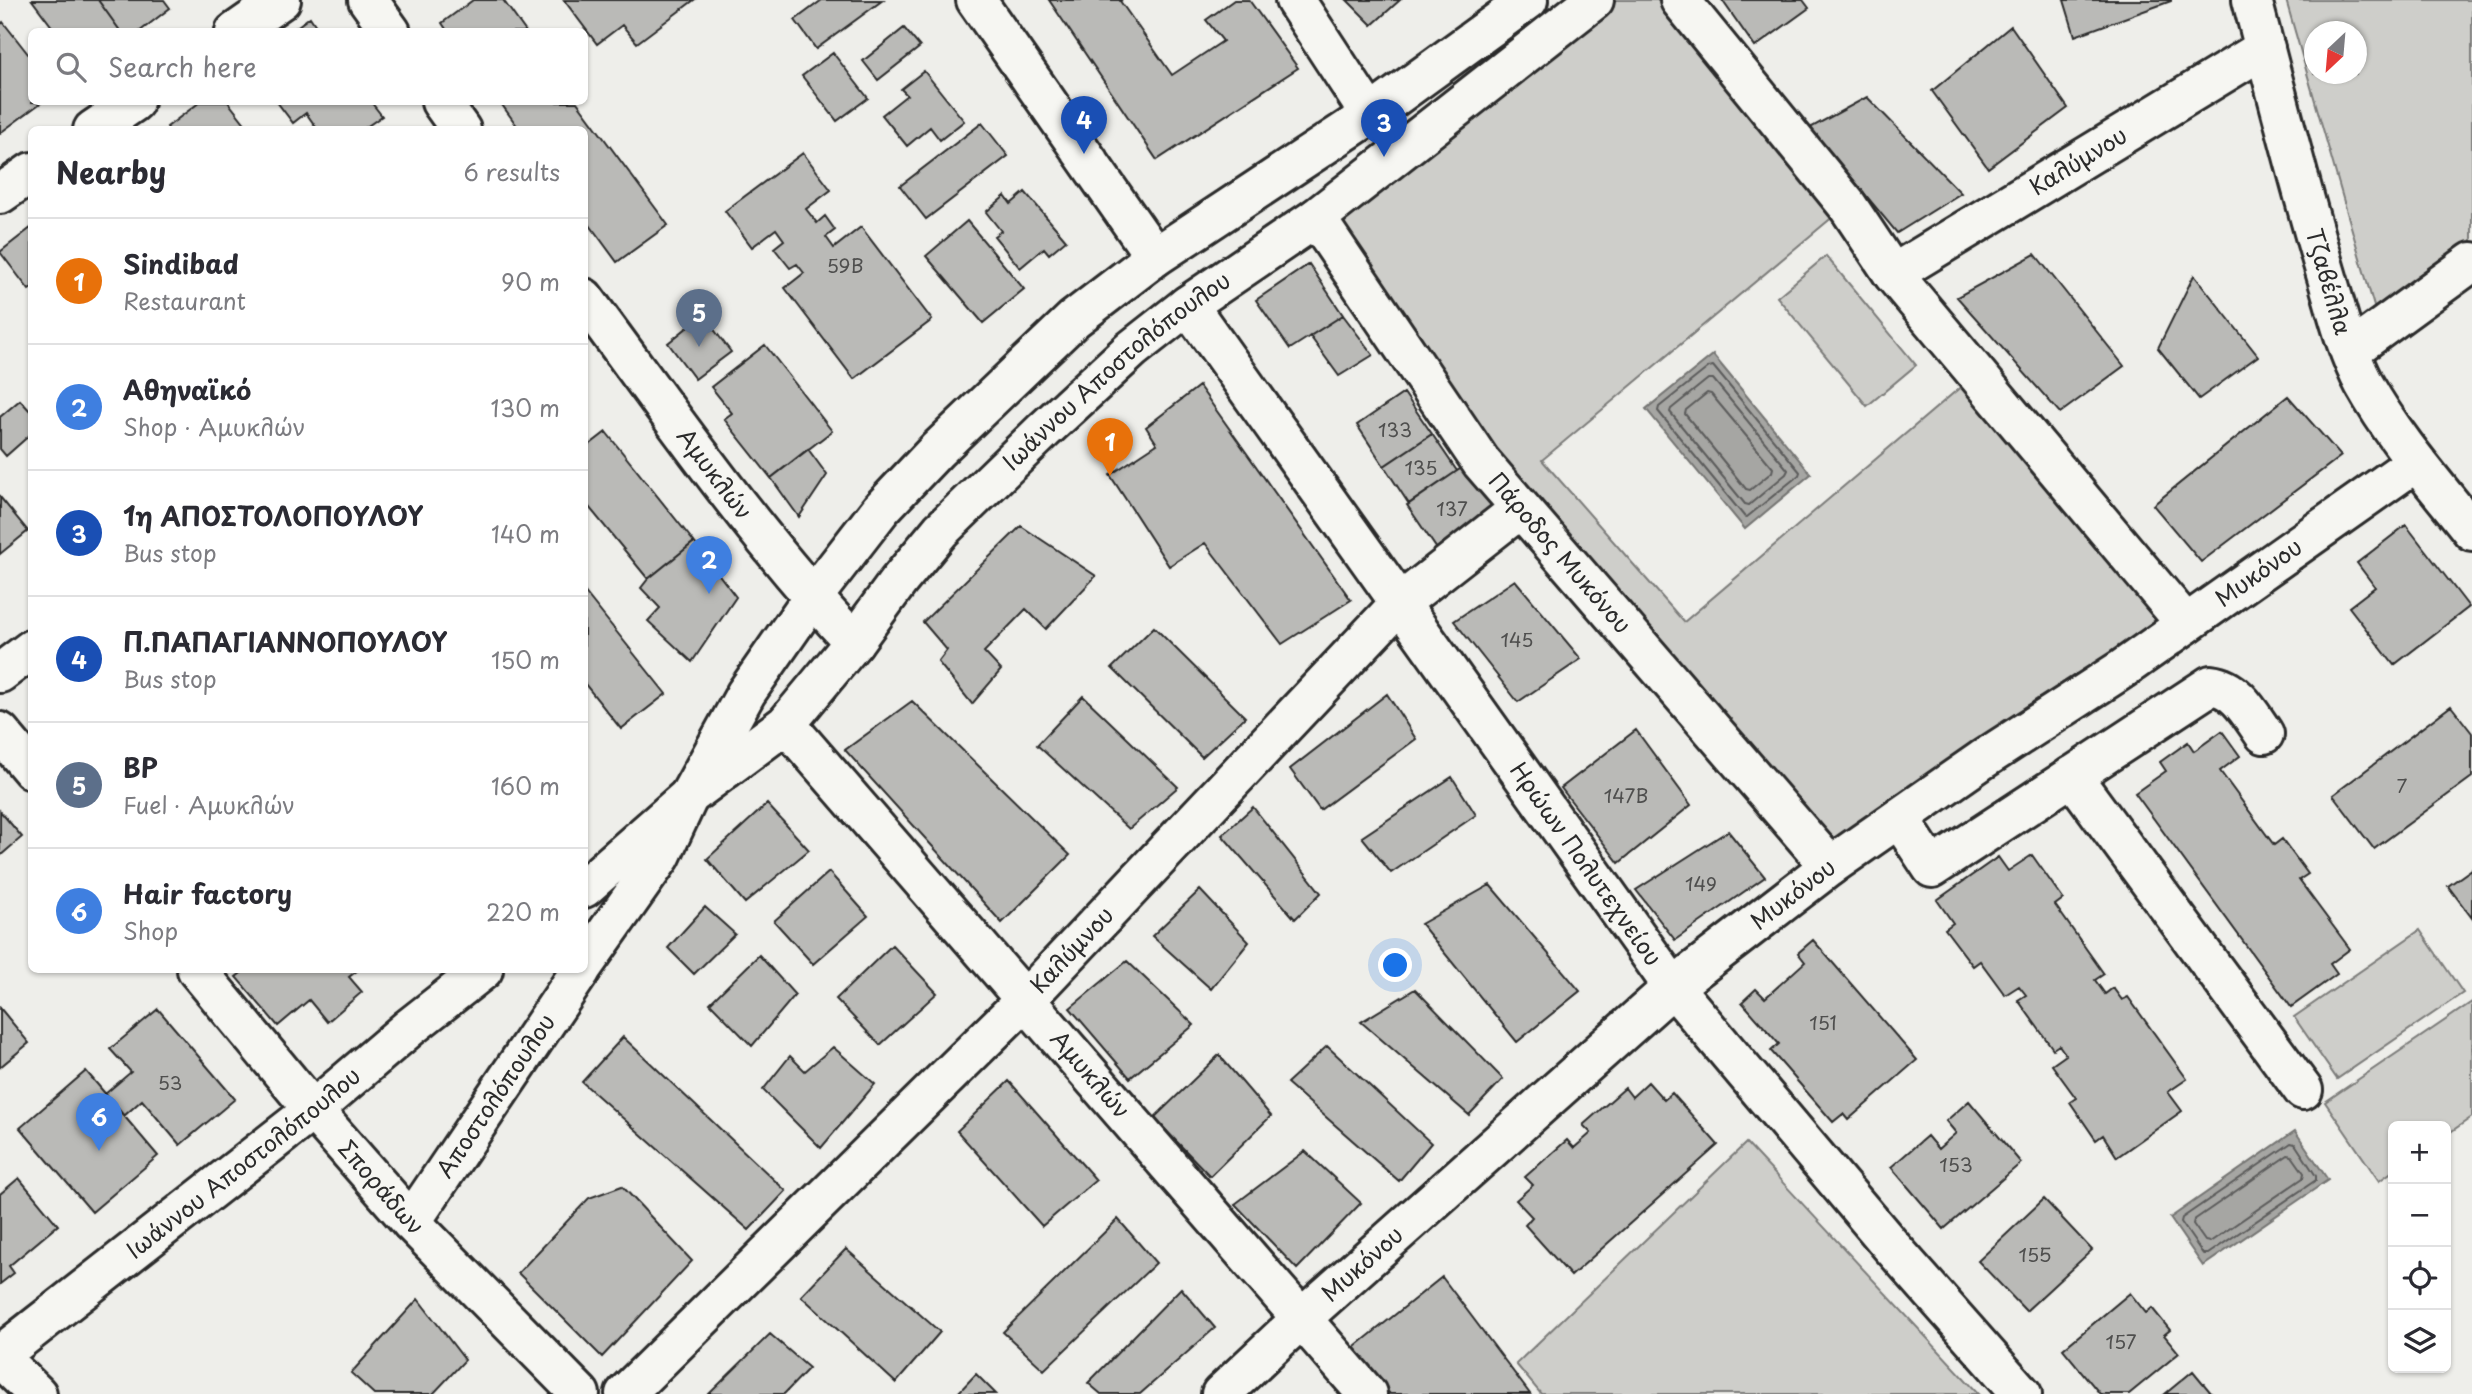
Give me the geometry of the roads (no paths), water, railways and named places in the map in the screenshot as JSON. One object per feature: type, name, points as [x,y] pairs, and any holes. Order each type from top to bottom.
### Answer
[{"type":"street","points":[[241,28],[281,0]]},
{"type":"street","points":[[368,0],[388,28]]},
{"type":"street","points":[[976,0],[1156,257]]},
{"type":"street","points":[[1295,0],[1370,115]]},
{"type":"street","name":"Ιωάννου Αποστολόπουλου","points":[[689,796],[746,693],[812,597],[881,509],[937,450],[1074,319],[1156,257],[1370,115],[1528,0]]},
{"type":"street","name":"Ιωάννου Αποστολόπουλου","points":[[588,884],[689,796],[786,724],[854,642],[898,582],[958,513],[1132,349],[1188,305],[1316,218],[1594,0]]},
{"type":"street","points":[[1679,0],[1847,205],[1894,274],[2186,624]]},
{"type":"street","name":"Τζαβέλλα","points":[[2252,0],[2318,247],[2350,351],[2364,383],[2416,462],[2472,531]]},
{"type":"street","name":"Καλύμνου","points":[[1894,274],[2265,48]]},
{"type":"street","points":[[99,126],[130,105]]},
{"type":"street","points":[[443,105],[458,126]]},
{"type":"street","points":[[0,194],[28,175]]},
{"type":"street","name":"Πάροδος Μυκόνου","points":[[1316,218],[1481,462],[1830,866]]},
{"type":"street","points":[[2350,351],[2472,262]]},
{"type":"street","name":"Αμυκλών","points":[[588,303],[764,539],[854,642]]},
{"type":"street","name":"Ηρώων Πολυτεχνείου","points":[[1188,305],[1673,987],[1892,1247],[2022,1394]]},
{"type":"street","name":"Μυκόνου","points":[[1221,1394],[1302,1318],[1673,987],[1830,866],[1982,760],[2186,624],[2416,462]]},
{"type":"street","name":"Καλύμνου","points":[[625,1394],[1025,1000],[1399,603],[1520,509]]},
{"type":"street","points":[[0,673],[28,652]]},
{"type":"street","points":[[1899,818],[1932,868],[2210,685],[2235,695],[2264,734]]},
{"type":"street","name":"Αμυκλών","points":[[786,724],[1367,1394]]},
{"type":"street","points":[[0,732],[28,765]]},
{"type":"street","points":[[2072,775],[2303,1090]]},
{"type":"street","points":[[588,959],[661,856],[689,796]]},
{"type":"street","name":"Σποράδων","points":[[199,973],[313,1110],[411,1222],[580,1394]]},
{"type":"street","name":"Ιωάννου Αποστολόπουλου","points":[[0,1356],[313,1110],[409,1028],[479,973]]},
{"type":"street","name":"Αποστολόπουλου","points":[[411,1222],[579,973]]},
{"type":"street","points":[[0,1356],[37,1394]]},
{"type":"water","points":[[1713,355],[1811,474],[1745,529],[1646,409]]},
{"type":"water","points":[[2295,1131],[2328,1180],[2203,1266],[2170,1218]]},
{"type":"place","name":"Π.ΠΑΠΑΓΙΑΝΝΟΠΟΥΛΟΥ","points":[[1084,154]]},
{"type":"place","name":"1η ΑΠΟΣΤΟΛΟΠΟΥΛΟΥ","points":[[1384,157]]},
{"type":"place","name":"BP","points":[[699,347]]},
{"type":"place","name":"Sindibad","points":[[1110,476]]},
{"type":"place","name":"Αθηναϊκό","points":[[709,594]]},
{"type":"place","name":"Hair factory","points":[[99,1151]]}]
